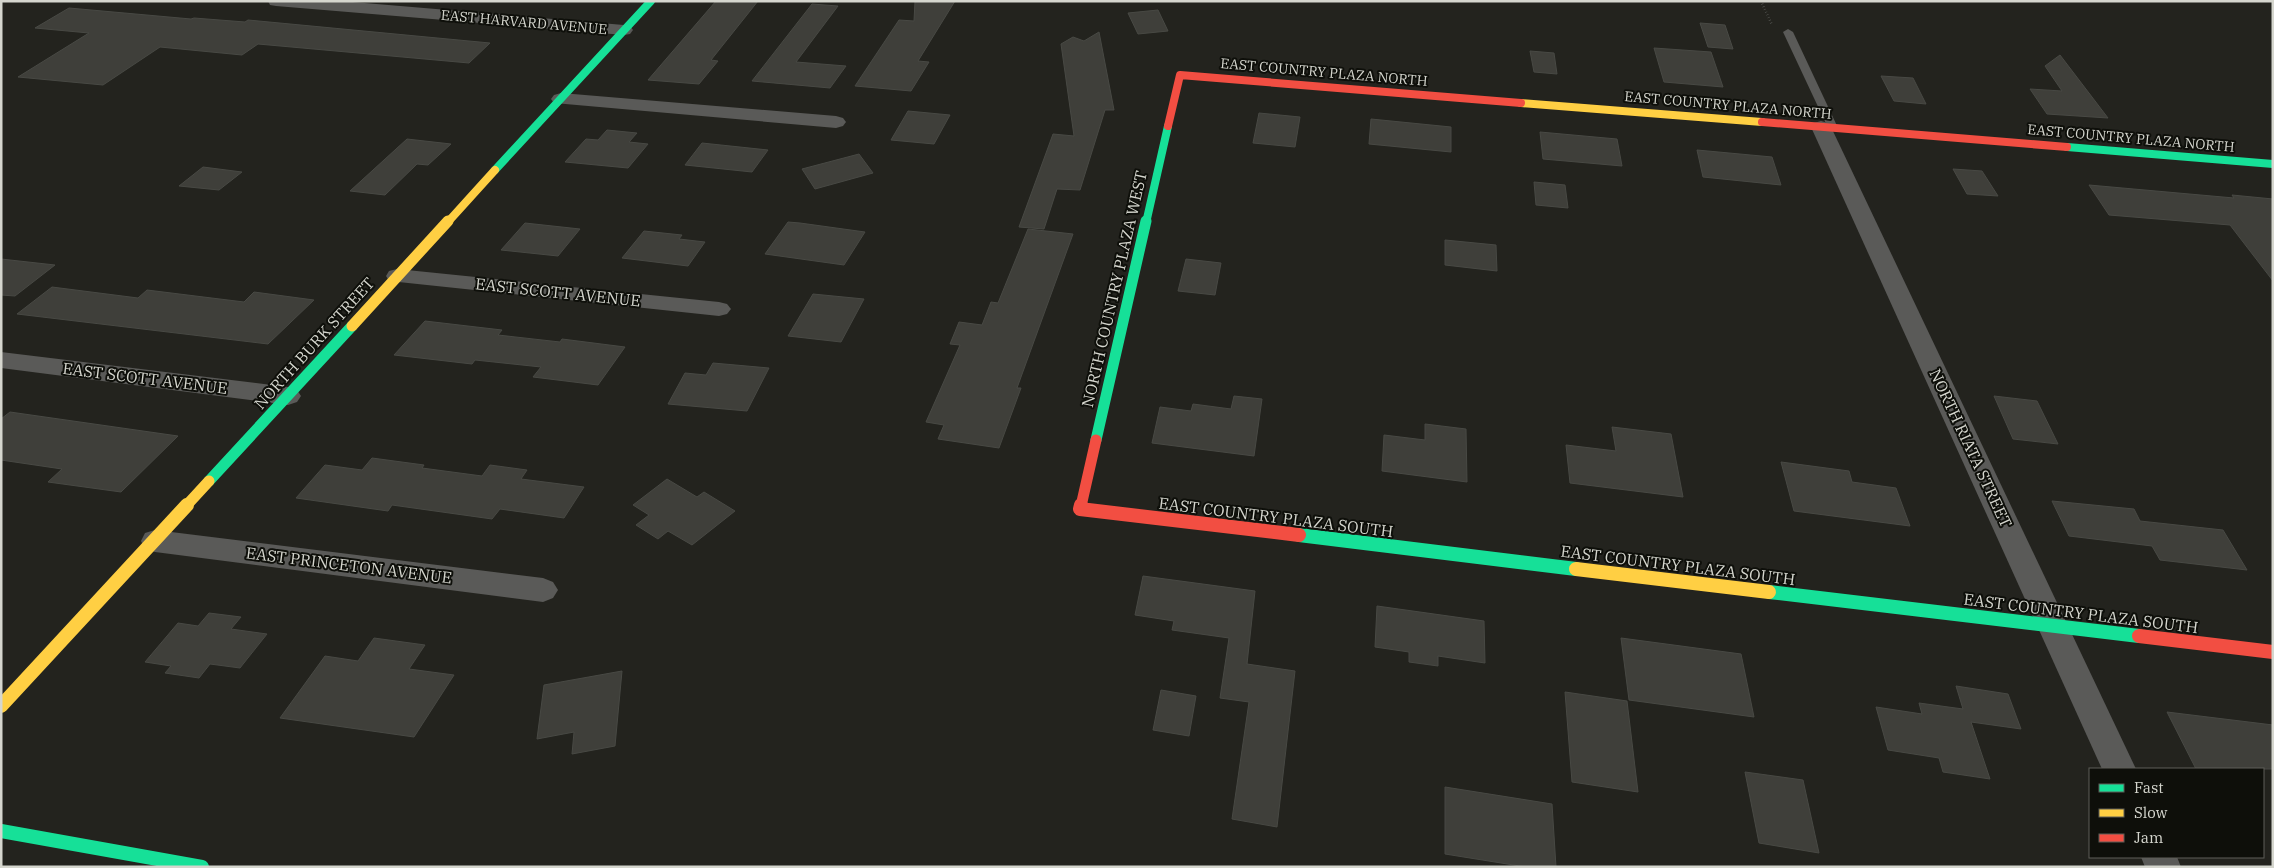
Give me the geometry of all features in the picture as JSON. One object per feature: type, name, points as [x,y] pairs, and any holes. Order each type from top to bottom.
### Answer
[{"type":"street","name":"EAST HARVARD AVENUE","points":[[276,1],[624,30]]},
{"type":"street","name":"NORTH BURK STREET","points":[[1,706],[651,1]]},
{"type":"street","name":"EAST COUNTRY PLAZA NORTH","points":[[1180,76],[2273,164]]},
{"type":"street","name":"NORTH COUNTRY PLAZA WEST","points":[[1080,510],[1180,76]]},
{"type":"street","points":[[561,99],[836,122]]},
{"type":"street","name":"NORTH RIATA STREET","points":[[1827,128],[2119,768]]},
{"type":"street","name":"EAST SCOTT AVENUE","points":[[397,276],[719,309]]},
{"type":"street","name":"EAST SCOTT AVENUE","points":[[1,360],[288,396]]},
{"type":"street","name":"EAST COUNTRY PLAZA SOUTH","points":[[1080,510],[2273,652]]},
{"type":"street","name":"EAST PRINCETON AVENUE","points":[[154,541],[543,590]]},
{"type":"street","points":[[1,831],[202,867]]},
{"type":"lane","points":[[1788,32],[1827,128]]},
{"type":"building","points":[[716,1],[758,1],[711,60],[718,61],[699,84],[648,80]]},
{"type":"building","points":[[915,1],[955,1],[918,61],[929,62],[911,91],[855,86],[899,20],[914,21]]},
{"type":"building","points":[[812,4],[838,6],[796,62],[846,66],[830,88],[752,81]]},
{"type":"building","points":[[69,8],[191,19],[245,22],[248,20],[490,43],[469,63],[258,44],[242,55],[160,47],[103,85],[18,77],[89,33],[35,28]]},
{"type":"building","points":[[1158,10],[1168,31],[1138,34],[1128,13]]},
{"type":"building","points":[[1700,23],[1725,25],[1733,49],[1708,47]]},
{"type":"building","points":[[1099,32],[1114,110],[1105,110],[1080,190],[1057,189],[1044,229],[1019,227],[1053,134],[1074,136],[1061,44],[1073,37],[1084,41]]},
{"type":"building","points":[[1654,48],[1711,52],[1723,87],[1664,82]]},
{"type":"building","points":[[1530,51],[1554,53],[1557,74],[1534,72]]},
{"type":"building","points":[[2060,55],[2108,118],[2047,114],[2030,89],[2062,91],[2045,66]]},
{"type":"building","points":[[1881,76],[1913,78],[1926,104],[1894,101]]},
{"type":"building","points":[[908,111],[950,115],[934,144],[891,140]]},
{"type":"building","points":[[1259,113],[1300,117],[1295,147],[1253,143]]},
{"type":"building","points":[[1371,119],[1451,127],[1451,152],[1369,144]]},
{"type":"building","points":[[607,130],[637,133],[629,142],[648,144],[628,168],[565,162],[586,139],[598,140]]},
{"type":"building","points":[[1540,132],[1617,139],[1622,166],[1543,159]]},
{"type":"building","points":[[407,139],[451,144],[428,165],[417,164],[385,195],[350,191]]},
{"type":"building","points":[[702,143],[768,150],[752,172],[685,165]]},
{"type":"building","points":[[1697,150],[1772,157],[1781,185],[1703,177]]},
{"type":"building","points":[[859,154],[873,173],[815,189],[802,169]]},
{"type":"building","points":[[203,167],[242,172],[219,190],[179,186]]},
{"type":"building","points":[[1953,169],[1982,171],[1998,196],[1967,194]]},
{"type":"building","points":[[1534,182],[1565,185],[1568,208],[1536,205]]},
{"type":"building","points":[[2089,185],[2234,198],[2232,195],[2273,199],[2273,281],[2230,225],[2109,215]]},
{"type":"building","points":[[788,222],[865,232],[844,265],[765,254]]},
{"type":"building","points":[[525,223],[580,229],[558,256],[501,250]]},
{"type":"building","points":[[1028,229],[1073,234],[1017,388],[1021,388],[999,448],[938,439],[944,425],[926,422],[960,345],[950,344],[959,322],[982,325],[991,302],[998,303]]},
{"type":"building","points":[[644,231],[682,235],[679,239],[705,242],[688,266],[622,258]]},
{"type":"building","points":[[1445,240],[1496,245],[1497,271],[1445,265]]},
{"type":"building","points":[[1,259],[55,265],[15,296],[1,295]]},
{"type":"building","points":[[1186,259],[1221,263],[1215,295],[1178,291]]},
{"type":"building","points":[[52,287],[138,298],[147,290],[244,302],[254,292],[314,300],[268,344],[17,314]]},
{"type":"building","points":[[813,294],[864,299],[841,342],[788,336]]},
{"type":"building","points":[[425,321],[502,330],[498,335],[560,342],[562,339],[625,347],[598,385],[533,377],[541,367],[475,360],[472,364],[394,355]]},
{"type":"building","points":[[713,363],[769,368],[747,411],[668,404],[685,373],[706,375]]},
{"type":"building","points":[[1234,396],[1262,399],[1254,456],[1152,443],[1160,407],[1191,411],[1193,404],[1231,409]]},
{"type":"building","points":[[1994,396],[2037,401],[2058,444],[2013,439]]},
{"type":"building","points":[[10,412],[178,436],[121,492],[48,482],[62,469],[1,460],[1,419]]},
{"type":"building","points":[[1425,424],[1466,429],[1467,482],[1382,471],[1384,435],[1425,440]]},
{"type":"building","points":[[1612,427],[1671,434],[1683,497],[1570,483],[1566,445],[1616,451]]},
{"type":"building","points":[[372,458],[424,465],[422,468],[482,476],[490,465],[527,470],[521,479],[584,487],[564,518],[500,509],[492,519],[392,505],[388,511],[296,498],[325,465],[362,470]]},
{"type":"building","points":[[1781,462],[1849,471],[1852,482],[1896,488],[1910,526],[1794,511]]},
{"type":"building","points":[[667,479],[697,497],[704,492],[735,511],[692,545],[668,531],[658,539],[636,525],[649,515],[633,505]]},
{"type":"building","points":[[2052,501],[2134,509],[2140,521],[2223,530],[2247,570],[2160,560],[2152,546],[2069,536]]},
{"type":"building","points":[[1143,576],[1255,591],[1247,664],[1295,671],[1277,827],[1232,819],[1249,702],[1220,698],[1229,638],[1172,630],[1174,621],[1135,615]]},
{"type":"building","points":[[1377,606],[1484,621],[1485,663],[1438,656],[1438,666],[1409,662],[1409,652],[1375,647]]},
{"type":"building","points":[[209,613],[241,617],[231,629],[267,634],[240,668],[210,664],[199,678],[165,673],[171,666],[145,662],[178,623],[198,626]]},
{"type":"building","points":[[374,638],[425,645],[409,669],[454,675],[414,737],[280,718],[325,656],[358,661]]},
{"type":"building","points":[[1621,638],[1741,654],[1754,717],[1629,700]]},
{"type":"building","points":[[622,671],[615,746],[572,754],[574,732],[537,739],[544,685]]},
{"type":"building","points":[[1956,686],[2008,694],[2021,729],[1971,722],[1990,779],[1943,772],[1939,758],[1888,750],[1876,707],[1922,714],[1919,703],[1963,709]]},
{"type":"building","points":[[1161,690],[1196,696],[1189,736],[1153,730]]},
{"type":"building","points":[[1565,692],[1627,701],[1638,792],[1572,782]]},
{"type":"building","points":[[2167,712],[2273,725],[2273,769],[2195,768]]},
{"type":"building","points":[[1745,772],[1803,780],[1819,853],[1759,843]]},
{"type":"building","points":[[1445,787],[1552,804],[1556,867],[1526,867],[1445,854]]},
{"type":"traffic: fast","points":[[495,170],[651,1]]},
{"type":"traffic: fast","points":[[1096,440],[1168,126]]},
{"type":"traffic: fast","points":[[2067,147],[2273,164]]},
{"type":"traffic: fast","points":[[209,481],[352,326]]},
{"type":"traffic: fast","points":[[1299,535],[1576,569]]},
{"type":"traffic: fast","points":[[1769,592],[2139,636]]},
{"type":"traffic: fast","points":[[1,831],[202,867]]},
{"type":"traffic: slow","points":[[1521,103],[1762,122]]},
{"type":"traffic: slow","points":[[352,326],[495,170]]},
{"type":"traffic: slow","points":[[1,706],[209,481]]},
{"type":"traffic: slow","points":[[1576,569],[1769,592]]},
{"type":"traffic: jam","points":[[1168,126],[1180,75],[1521,103]]},
{"type":"traffic: jam","points":[[1762,122],[2067,147]]},
{"type":"traffic: jam","points":[[1096,440],[1080,509],[1299,535]]},
{"type":"traffic: jam","points":[[2139,636],[2273,652]]}]
